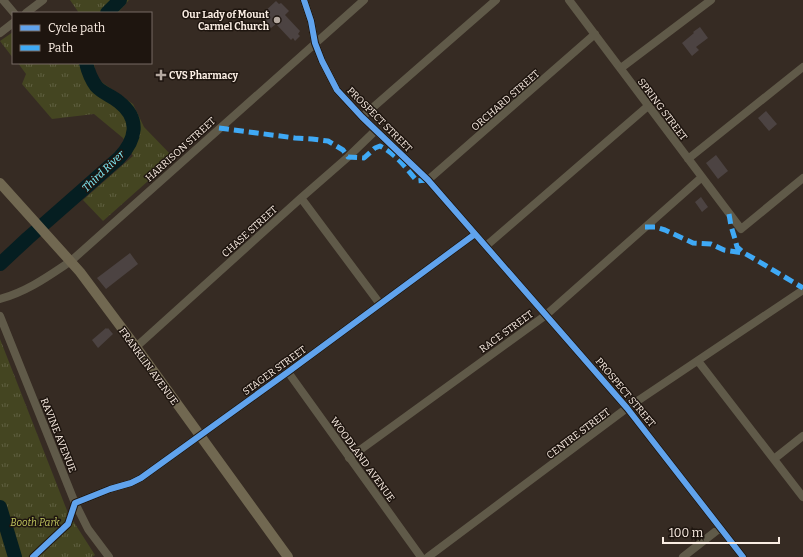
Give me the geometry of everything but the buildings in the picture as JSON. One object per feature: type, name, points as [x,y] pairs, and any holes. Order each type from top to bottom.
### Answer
[{"type":"main road","name":"FRANKLIN AVENUE","points":[[0,183],[80,272],[288,557]]},
{"type":"street","points":[[3,0],[13,12]]},
{"type":"street","points":[[27,12],[43,0]]},
{"type":"street","name":"PROSPECT STREET","points":[[304,0],[311,21],[315,43],[322,61],[337,90],[362,118],[428,180],[628,408],[743,557]]},
{"type":"street","name":"HARRISON STREET","points":[[0,299],[33,286],[71,261],[364,0]]},
{"type":"street","points":[[362,118],[496,0]]},
{"type":"street","name":"SPRING STREET","points":[[569,0],[741,229],[803,178]]},
{"type":"street","points":[[620,68],[711,0]]},
{"type":"street","points":[[0,33],[12,24]]},
{"type":"street","name":"ORCHARD STREET","points":[[428,180],[595,34]]},
{"type":"street","points":[[688,159],[803,66]]},
{"type":"street","points":[[486,246],[648,106]]},
{"type":"street","name":"CHASE STREET","points":[[136,347],[348,157],[376,130]]},
{"type":"street","name":"RACE STREET","points":[[349,458],[546,315],[702,177]]},
{"type":"street","points":[[301,198],[380,304]]},
{"type":"street","name":"STAGER STREET","points":[[75,503],[141,478],[475,234]]},
{"type":"street","name":"CENTRE STREET","points":[[428,557],[628,408],[803,290]]},
{"type":"street","name":"RAVINE AVENUE","points":[[0,316],[75,503],[88,529],[109,557]]},
{"type":"street","points":[[698,361],[803,497]]},
{"type":"street","name":"WOODLAND AVENUE","points":[[288,372],[422,557]]},
{"type":"street","points":[[774,459],[803,436]]},
{"type":"street","points":[[683,557],[720,528]]},
{"type":"green space","points":[[70,0],[129,0],[119,12],[78,12]]},
{"type":"green space","points":[[12,33],[12,57],[0,41]]},
{"type":"green space","points":[[19,64],[94,64],[96,78],[133,104],[144,127],[174,158],[103,221],[83,200],[133,156],[123,138],[94,114],[52,119],[22,84],[26,74]]},
{"type":"green space","name":"Booth Park","points":[[0,339],[68,513],[95,555],[92,557],[0,557]]},
{"type":"waterway","name":"Third River","points":[[108,12],[120,0]]},
{"type":"waterway","name":"Third River","points":[[0,264],[119,158],[129,144],[134,130],[131,115],[119,102],[101,91],[96,86],[86,64]]},
{"type":"waterway","name":"Third River","points":[[0,507],[15,557]]},
{"type":"marked path","points":[[219,128],[328,141],[343,150],[348,157],[364,158],[375,148],[380,146],[396,157],[417,181],[428,180]]},
{"type":"marked path","points":[[729,214],[737,247],[744,253],[803,288]]},
{"type":"marked path","points":[[645,227],[655,227],[665,230],[693,243],[711,244],[724,250],[744,253]]},
{"type":"cycle path","points":[[304,0],[311,21],[315,43],[322,61],[337,90],[362,117],[428,180],[627,408],[743,557]]},
{"type":"cycle path","points":[[33,557],[68,524],[75,503],[141,478],[475,234]]},
{"type":"place","name":"Our Lady of Mount Carmel Church","points":[[277,20]]},
{"type":"place","name":"CVS Pharmacy","points":[[161,75]]}]
